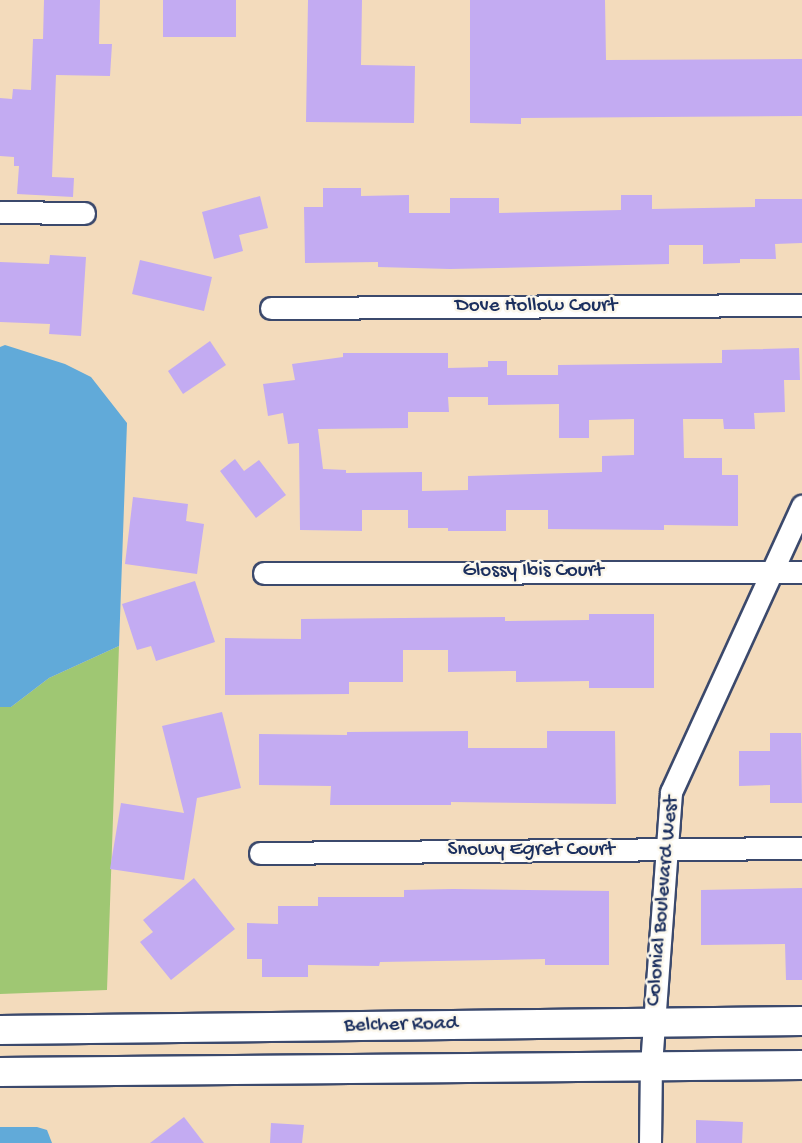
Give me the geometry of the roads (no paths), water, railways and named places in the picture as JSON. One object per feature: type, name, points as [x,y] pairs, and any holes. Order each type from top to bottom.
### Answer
[{"type":"main road","name":"Belcher Road","points":[[0,1030],[802,1021]]},
{"type":"main road","name":"Belcher Road","points":[[0,1072],[802,1065]]},
{"type":"street","points":[[0,212],[84,213]]},
{"type":"street","name":"Dove Hollow Court","points":[[271,308],[802,305]]},
{"type":"street","name":"Colonial Boulevard West","points":[[650,1143],[651,1065],[671,792],[802,506]]},
{"type":"street","name":"Glossy Ibis Court","points":[[264,573],[802,572]]},
{"type":"street","name":"Snowy Egret Court","points":[[260,853],[802,848]]},
{"type":"water","points":[[5,345],[65,364],[91,377],[127,423],[119,646],[49,678],[11,707],[0,707],[0,347]]},
{"type":"water","points":[[0,1127],[37,1127],[47,1130],[52,1143],[0,1143]]}]
